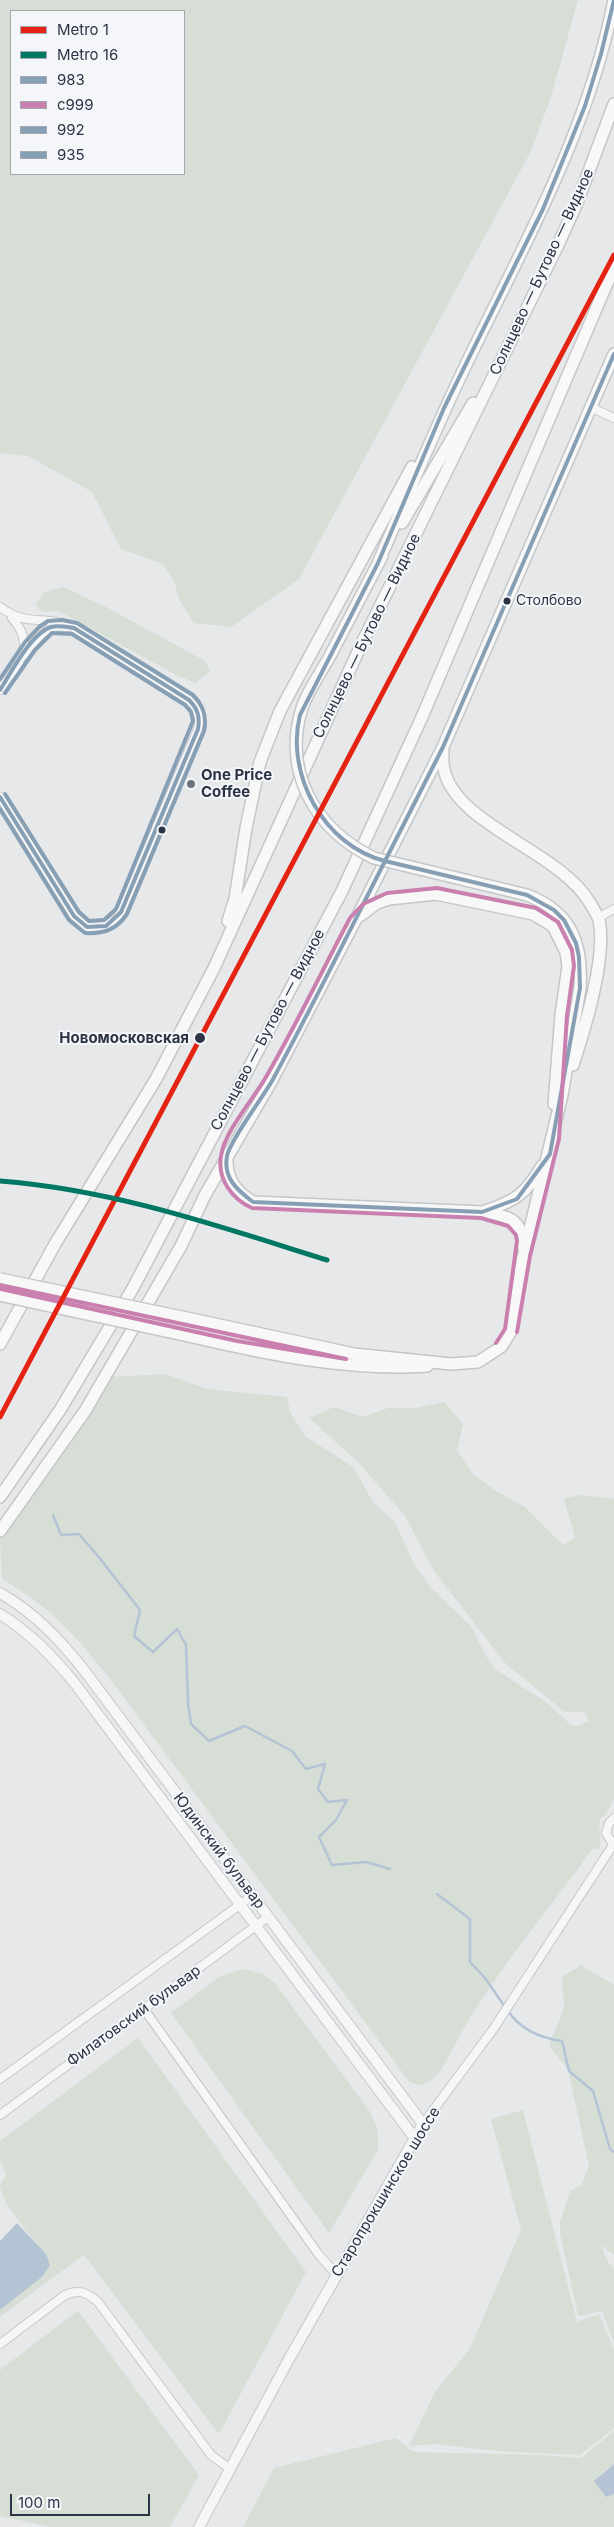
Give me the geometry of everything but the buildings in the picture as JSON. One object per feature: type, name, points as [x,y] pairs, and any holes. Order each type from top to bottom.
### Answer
[{"type":"main road","points":[[214,968],[235,899],[246,828],[260,762],[280,711],[442,413],[546,202],[576,132],[598,66],[613,4]]},
{"type":"main road","name":"Солнцево — Бутово — Видное","points":[[0,1344],[55,1244],[156,1078],[214,968],[361,645],[577,203],[614,104]]},
{"type":"main road","name":"Солнцево — Бутово — Видное","points":[[0,1497],[60,1410],[133,1288],[342,892],[426,708],[614,267]]},
{"type":"main road","points":[[0,1295],[236,1347],[353,1366],[410,1367],[478,1362],[500,1346],[511,1331],[524,1255],[550,1154],[562,1095],[580,988],[582,967],[578,945],[572,930],[559,913],[543,901],[527,895],[374,858],[354,848],[321,816],[300,777],[296,756],[296,733],[302,706],[379,561],[518,327]]},
{"type":"main road","points":[[0,1531],[84,1411],[181,1246],[227,1154],[271,1082],[355,921],[443,748],[614,354]]},
{"type":"main road","points":[[379,561],[442,413]]},
{"type":"main road","points":[[443,748],[444,769],[458,797],[472,810],[561,870],[582,889],[598,918],[601,949],[583,1034],[562,1095]]},
{"type":"main road","points":[[355,921],[377,903],[389,899],[436,894],[533,914],[553,926],[566,952],[568,966],[561,1014],[553,1138]]},
{"type":"main road","points":[[227,1154],[226,1170],[230,1180],[236,1190],[253,1202],[482,1212],[513,1220],[520,1226],[523,1236],[524,1255]]},
{"type":"main road","points":[[482,1212],[517,1199],[525,1191],[550,1154]]},
{"type":"main road","points":[[0,1279],[354,1354],[451,1364]]},
{"type":"street","points":[[590,407],[614,418]]},
{"type":"street","points":[[0,607],[20,626],[24,635],[22,657]]},
{"type":"street","points":[[0,797],[78,922],[87,927],[98,928],[116,919],[128,896],[198,729],[199,717],[189,700],[74,628],[60,621],[30,621],[9,614]]},
{"type":"street","points":[[0,690],[22,657],[48,628],[60,626],[74,628]]},
{"type":"street","points":[[598,918],[614,909]]},
{"type":"street","name":"Юдинский бульвар","points":[[0,1593],[32,1614],[56,1634],[423,2124]]},
{"type":"street","name":"Юдинский бульвар","points":[[0,1614],[21,1627],[46,1649],[73,1681],[416,2140]]},
{"type":"street","name":"Старопрокшинское шоссе","points":[[199,2527],[336,2274],[416,2140],[423,2124],[494,2028],[613,1846],[606,1833],[609,1823],[614,1818]]},
{"type":"street","name":"Филатовский бульвар","points":[[0,2079],[252,1896]]},
{"type":"street","name":"Филатовский бульвар","points":[[0,2116],[268,1917]]},
{"type":"street","points":[[144,2010],[319,2255],[336,2274]]},
{"type":"street","points":[[0,2344],[65,2295],[76,2291],[87,2294],[98,2302],[211,2455],[230,2470]]},
{"type":"shaded area","points":[[0,0],[578,0],[551,97],[530,153],[299,579],[231,627],[194,623],[179,600],[175,583],[163,564],[121,549],[92,492],[28,456],[0,453]]},
{"type":"shaded area","points":[[63,587],[108,608],[205,661],[210,671],[196,683],[178,676],[59,611],[42,612],[36,605],[44,592]]},
{"type":"shaded area","points":[[165,1374],[207,1389],[287,1397],[290,1412],[305,1436],[353,1467],[373,1502],[395,1522],[414,1564],[431,1588],[471,1626],[486,1656],[495,1669],[547,1703],[571,1725],[578,1726],[589,1721],[584,1712],[565,1712],[506,1664],[434,1571],[405,1516],[358,1462],[309,1418],[334,1407],[362,1417],[388,1408],[416,1408],[444,1402],[463,1424],[457,1451],[474,1475],[499,1493],[525,1507],[563,1545],[575,1538],[564,1498],[582,1495],[614,1499],[614,1799],[606,1814],[600,1818],[600,1846],[598,1850],[593,1848],[503,1968],[471,2017],[443,2067],[432,2080],[423,2084],[418,2085],[408,2080],[97,1663],[62,1623],[20,1590],[2,1579],[0,1536],[74,1435],[112,1377]]},
{"type":"shaded area","points":[[581,1965],[614,1985],[614,2255],[601,2245],[609,2264],[614,2269],[614,2343],[602,2311],[578,2316],[560,2234],[560,2222],[570,2191],[581,2185],[589,2166],[568,2070],[549,2045],[564,2008],[562,1977]]},
{"type":"shaded area","points":[[243,1969],[263,1974],[275,1983],[370,2112],[378,2131],[378,2150],[329,2233],[171,2013],[221,1976]]},
{"type":"shaded area","points":[[138,2038],[306,2272],[219,2434],[84,2255],[0,2317],[0,2310],[46,2254],[12,2211],[2,2192],[0,2184],[6,2174],[0,2161],[0,2141]]},
{"type":"shaded area","points":[[523,2110],[577,2322],[599,2314],[614,2350],[614,2428],[580,2455],[497,2451],[436,2444],[409,2446],[435,2392],[470,2348],[521,2230],[491,2119]]},
{"type":"shaded area","points":[[78,2311],[199,2475],[170,2527],[51,2527],[0,2516],[0,2370]]},
{"type":"shaded area","points":[[614,2431],[614,2464],[602,2473],[606,2497],[614,2494],[614,2527],[243,2527],[274,2468],[396,2438],[413,2452],[543,2455],[581,2458]]},
{"type":"water","points":[[17,2223],[46,2254],[50,2265],[43,2276],[0,2310],[0,2241]]},
{"type":"water","points":[[614,2464],[614,2494],[606,2497],[594,2481]]},
{"type":"waterway","points":[[53,1515],[61,1535],[79,1534],[140,1610],[134,1636],[153,1652],[177,1629],[186,1645],[188,1703],[191,1724],[209,1741],[245,1726],[292,1751],[306,1769],[325,1764],[318,1789],[328,1802],[347,1800],[336,1820],[319,1837],[332,1865],[366,1862],[390,1869]]},
{"type":"waterway","points":[[437,1894],[470,1919],[470,1962],[485,1978],[505,2007]]},
{"type":"waterway","points":[[508,2011],[513,2018],[532,2032],[546,2038],[562,2041],[569,2071],[593,2091],[610,2149],[614,2152]]},
{"type":"metro line","name":"1","points":[[0,1417],[614,255]]},
{"type":"metro line","name":"16","points":[[0,1181],[84,1192],[125,1201],[206,1222],[327,1260]]},
{"type":"transit line","name":"983","points":[[385,861],[363,853],[344,840],[327,824],[314,804],[304,783],[298,761],[297,738],[300,715],[378,563],[444,408],[543,209],[585,106],[601,54],[614,0]]},
{"type":"transit line","name":"983","points":[[385,861],[443,747],[614,354]]},
{"type":"transit line","name":"935","points":[[0,679],[25,642],[39,627],[48,621],[62,620],[77,623],[193,695],[200,703],[205,721],[204,731],[127,914],[109,930],[98,933],[85,933],[69,920],[0,809]]},
{"type":"transit line","name":"983","points":[[0,690],[22,654],[36,637],[51,627],[68,627],[74,628],[189,700],[198,713],[199,721],[198,729],[121,912],[106,926],[87,927],[74,916],[0,797]]},
{"type":"transit line","name":"992","points":[[5,693],[35,650],[52,633],[72,634],[185,705],[191,712],[193,721],[116,909],[104,920],[89,921],[79,912],[5,794]]},
{"type":"transit line","name":"983","points":[[385,861],[527,895],[554,910],[564,920],[576,943],[579,957],[580,988],[550,1154],[517,1199],[482,1212],[253,1202],[232,1183],[229,1177],[226,1164],[229,1149],[272,1081],[385,861]]},
{"type":"transit line","name":"с999","points":[[496,1343],[505,1329],[517,1241],[516,1235],[508,1226],[481,1218],[252,1208],[232,1194],[221,1173],[221,1156],[228,1136],[277,1057],[350,918],[363,904],[387,893],[437,888],[536,908],[558,922],[572,950],[574,966],[567,1016],[559,1139],[530,1256],[517,1332]]},
{"type":"transit line","name":"с999","points":[[0,1285],[346,1359],[237,1341],[1,1289]]},
{"type":"place","name":"Столбово","points":[[507,601]]},
{"type":"place","name":"One Price Coffee","points":[[191,784]]},
{"type":"place","name":"Новомосковская","points":[[200,1038]]}]
